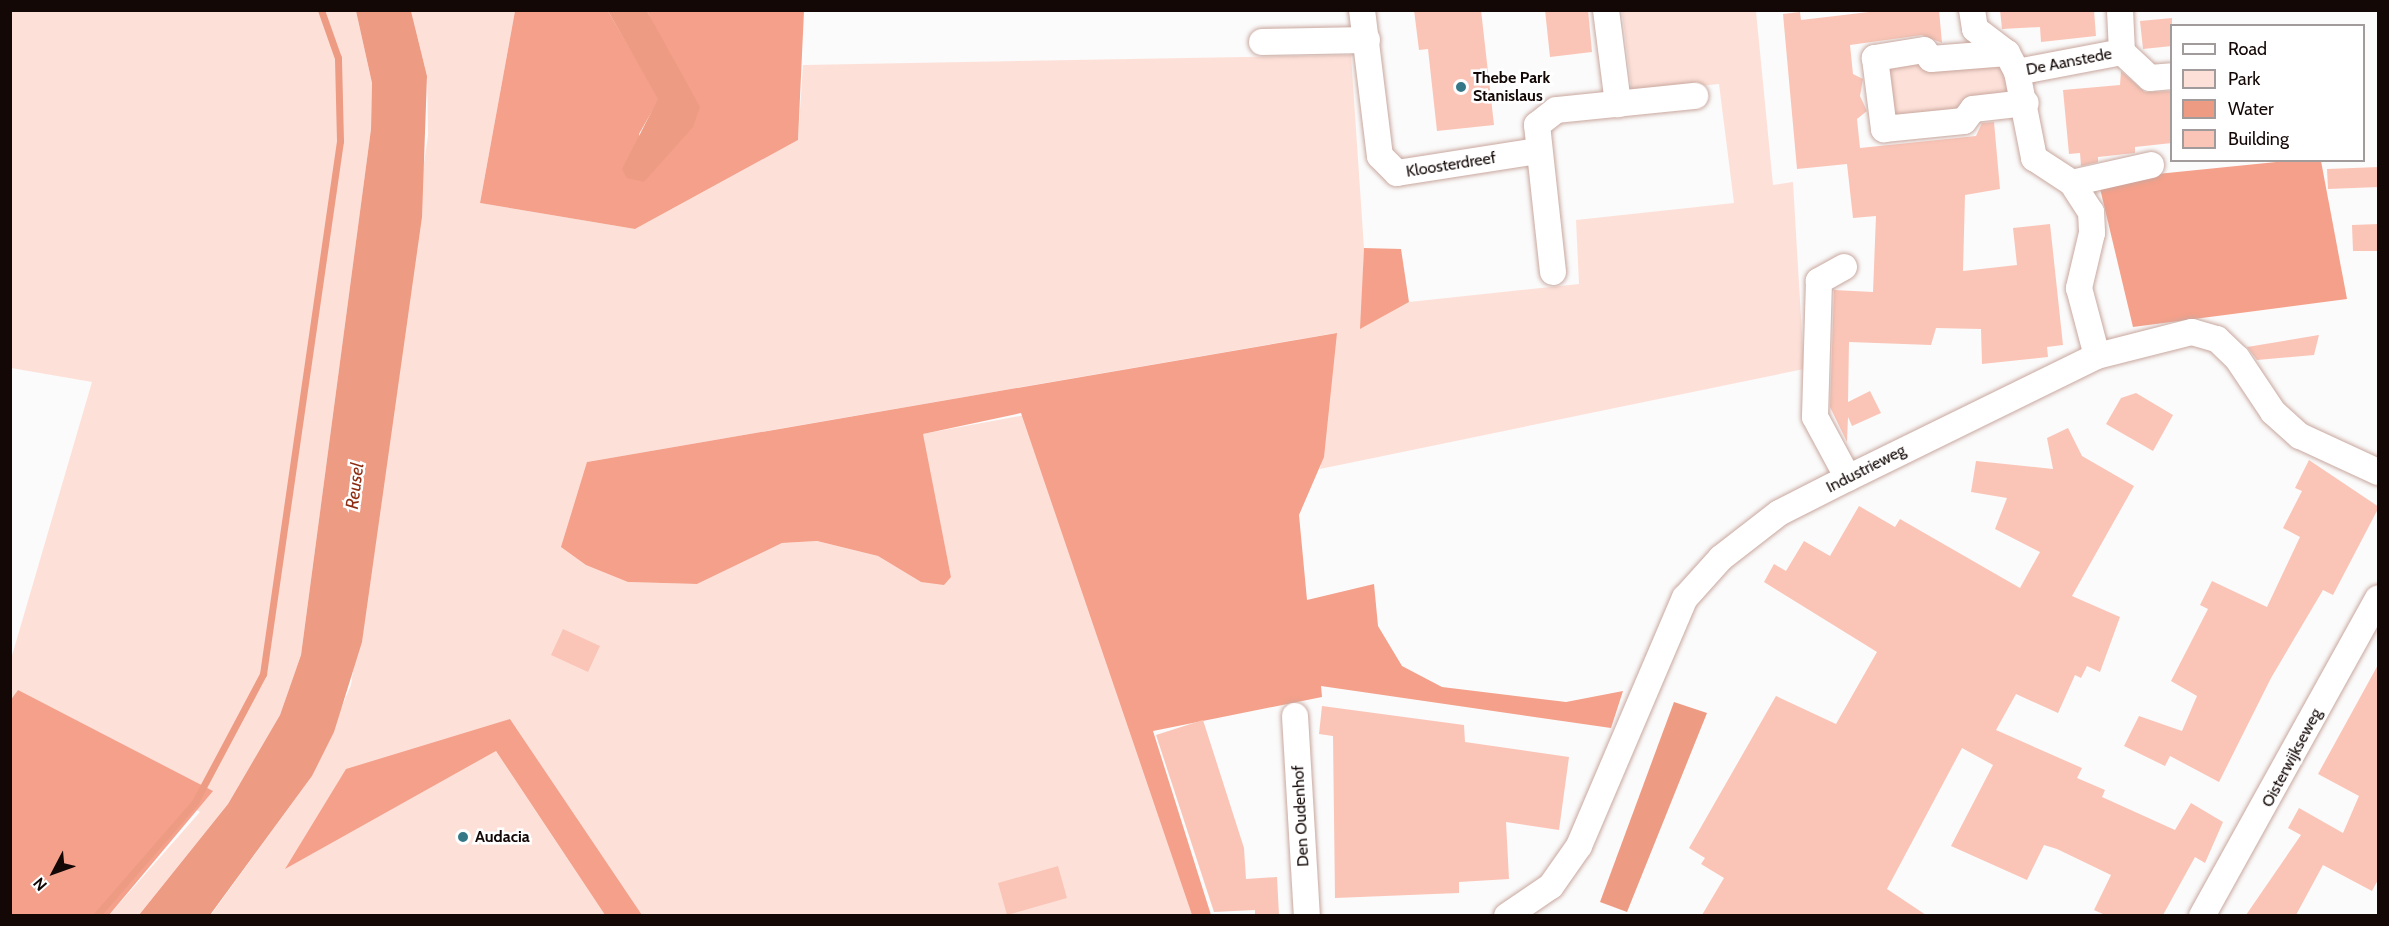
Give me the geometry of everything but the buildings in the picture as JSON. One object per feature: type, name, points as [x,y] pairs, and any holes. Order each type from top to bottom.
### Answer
[{"type":"street","name":"Kloosterdreef","points":[[1362,10],[1380,156],[1397,173],[1538,151]]},
{"type":"street","points":[[1606,10],[1618,104]]},
{"type":"street","points":[[1972,10],[1974,29],[2012,63]]},
{"type":"street","name":"De Aanstede","points":[[2120,10],[2122,52],[2150,78],[2170,75]]},
{"type":"street","points":[[1262,42],[1367,40]]},
{"type":"street","points":[[2012,63],[1931,59],[1924,50],[1875,58],[1884,129],[1965,122],[1973,109],[2026,102]]},
{"type":"street","name":"De Aanstede","points":[[2097,356],[2079,288],[2092,233],[2091,212],[2072,183],[2034,158],[2026,102],[2012,63],[2122,52]]},
{"type":"street","points":[[1553,272],[1536,125],[1556,110],[1695,96]]},
{"type":"street","points":[[2072,183],[2151,165]]},
{"type":"street","points":[[1844,267],[1819,281],[1815,417],[1848,478]]},
{"type":"street","name":"Industrieweg","points":[[1507,915],[1551,886],[1579,846],[1685,598],[1721,558],[1779,513],[2097,356],[2192,332],[2217,339],[2273,412],[2300,436],[2379,472]]},
{"type":"street","name":"Oisterwijkseweg","points":[[2202,915],[2379,598]]},
{"type":"street","name":"Den Oudenhof","points":[[1295,716],[1307,915]]},
{"type":"green space","points":[[11,11],[356,11],[372,83],[371,129],[301,655],[280,715],[228,804],[139,915],[109,915],[200,812],[18,690],[11,701],[11,659],[92,382],[11,368]]},
{"type":"green space","points":[[411,11],[515,11],[480,203],[635,229],[798,140],[803,65],[1351,55],[1364,248],[1361,328],[1409,302],[1579,284],[1576,220],[1734,203],[1719,84],[1632,93],[1622,11],[1756,11],[1773,185],[1793,182],[1804,369],[1320,469],[1336,333],[587,462],[628,582],[697,584],[782,543],[817,541],[878,556],[921,582],[951,577],[922,434],[1025,415],[1192,915],[642,915],[510,719],[328,805],[286,868],[496,751],[605,915],[210,916],[312,776],[351,685],[428,135],[427,76]]},
{"type":"green space","points":[[2002,61],[2014,97],[1963,117],[1893,124],[1883,64]]},
{"type":"shaded area","points":[[515,11],[608,11],[659,99],[639,134],[644,182],[668,54],[647,11],[804,11],[798,140],[635,229],[480,203]]},
{"type":"shaded area","points":[[2276,162],[2321,162],[2347,299],[2133,327],[2098,180]]},
{"type":"shaded area","points":[[1364,248],[1401,249],[1409,302],[1360,329]]},
{"type":"shaded area","points":[[1337,333],[1324,457],[1299,515],[1307,600],[1374,584],[1378,626],[1402,666],[1442,687],[1566,702],[1623,691],[1611,728],[1321,686],[1322,697],[1153,731],[1211,915],[1192,915],[1021,413],[923,434],[951,577],[944,585],[921,582],[878,556],[817,541],[782,543],[697,584],[628,582],[586,565],[561,547],[587,462]]},
{"type":"shaded area","points":[[18,690],[213,791],[109,915],[11,915],[10,701]]},
{"type":"shaded area","points":[[510,719],[642,915],[605,915],[496,751],[285,869],[346,769]]},
{"type":"water","name":"Reusel","points":[[356,11],[411,11],[427,76],[422,217],[362,642],[334,732],[312,776],[210,915],[139,915],[228,804],[280,715],[301,655],[371,129],[372,83]]},
{"type":"water","points":[[608,11],[647,11],[700,107],[693,127],[644,182],[627,178],[622,169],[658,99]]},
{"type":"water","points":[[1674,702],[1707,713],[1627,912],[1600,902]]},
{"type":"waterway","points":[[96,916],[195,802],[263,674],[340,141],[338,58],[321,10]]},
{"type":"place","name":"Thebe Park Stanislaus","points":[[1461,87]]},
{"type":"place","name":"Audacia","points":[[463,837]]}]
